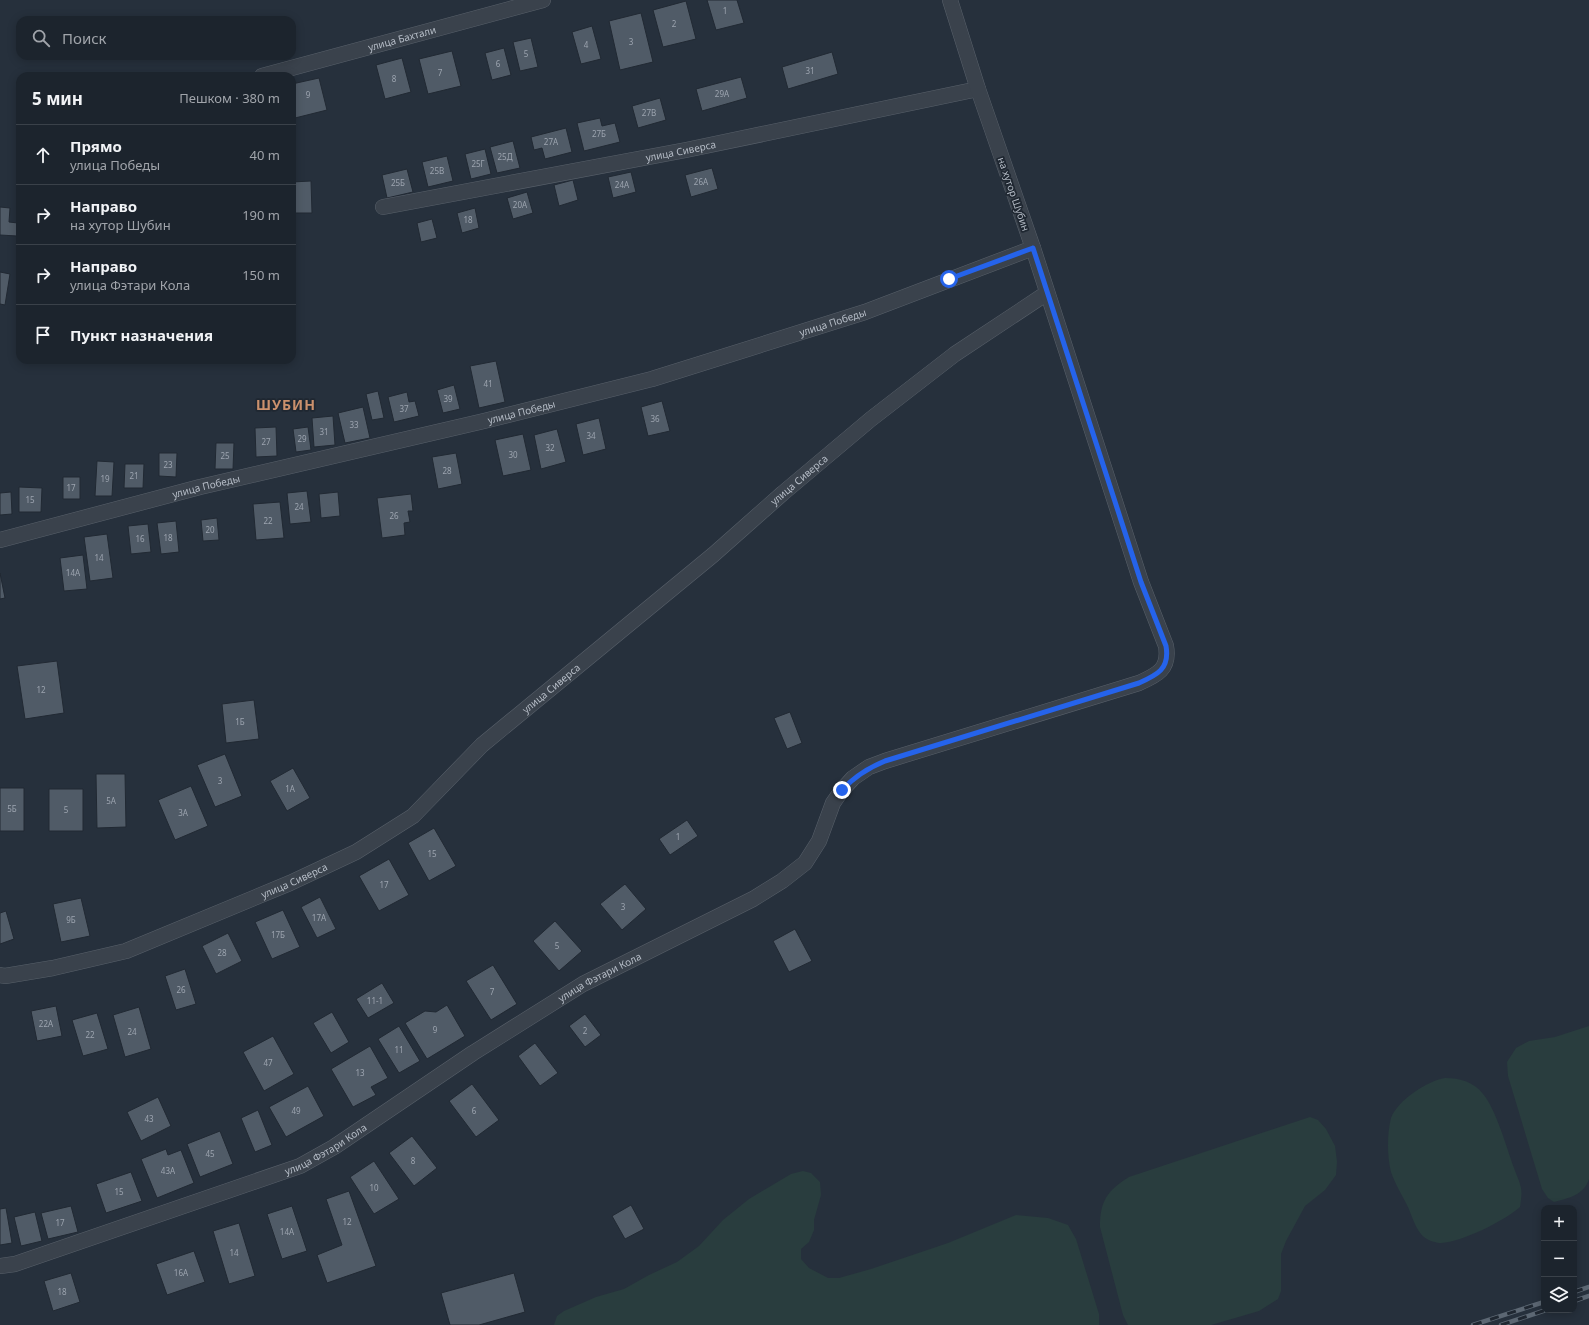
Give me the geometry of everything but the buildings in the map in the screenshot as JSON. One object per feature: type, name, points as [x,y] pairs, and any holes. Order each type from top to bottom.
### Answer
[{"type":"street","name":"улица Бахтали","points":[[277,72],[542,0]]},
{"type":"street","name":"на хутор Шубин","points":[[950,0],[978,89],[1033,248],[1141,582],[1166,646],[1166,662]]},
{"type":"street","name":"улица Сиверса","points":[[383,207],[686,150],[978,89]]},
{"type":"street","name":"улица Победы","points":[[0,540],[200,487],[484,421],[652,379],[865,312],[1033,248]]},
{"type":"street","name":"улица Сиверса","points":[[0,975],[5,976],[53,968],[126,952],[290,883],[356,852],[414,816],[482,745],[713,555],[783,493],[871,419],[955,354],[1047,293]]},
{"type":"street","name":"улица Фэтари Кола","points":[[0,1266],[23,1261],[300,1166],[334,1147],[473,1053],[583,984],[752,899],[782,881],[805,863],[819,841],[833,804],[842,790],[853,778],[869,767],[1139,683],[1159,672],[1166,662]]},
{"type":"green space","points":[[1589,1026],[1589,1179],[1584,1189],[1580,1192],[1554,1202],[1548,1198],[1542,1189],[1508,1076],[1507,1062],[1516,1048],[1529,1041],[1555,1037]]},
{"type":"green space","points":[[1445,1078],[1461,1080],[1475,1086],[1488,1101],[1501,1130],[1520,1183],[1521,1195],[1520,1207],[1513,1213],[1471,1235],[1450,1242],[1441,1243],[1427,1239],[1417,1228],[1391,1172],[1388,1145],[1391,1118],[1400,1105],[1406,1098],[1422,1087]]},
{"type":"green space","points":[[1310,1117],[1318,1120],[1326,1129],[1335,1146],[1337,1162],[1336,1175],[1325,1190],[1305,1206],[1286,1241],[1281,1254],[1281,1291],[1278,1299],[1259,1311],[1211,1325],[1128,1325],[1123,1315],[1100,1227],[1103,1203],[1110,1192],[1129,1177]]},
{"type":"green space","points":[[803,1171],[811,1173],[820,1182],[821,1195],[814,1220],[814,1230],[809,1242],[801,1249],[801,1259],[809,1268],[828,1278],[839,1278],[871,1269],[948,1243],[1016,1215],[1048,1218],[1068,1225],[1076,1239],[1099,1314],[1099,1325],[554,1325],[557,1316],[564,1311],[596,1297],[624,1289],[677,1262],[699,1246],[723,1220],[749,1199],[791,1174]]},
{"type":"railway","points":[[1577,1291],[1589,1287]]},
{"type":"railway","points":[[1577,1300],[1589,1296]]},
{"type":"railway","points":[[1473,1325],[1541,1303]]},
{"type":"railway","points":[[1501,1325],[1541,1312]]},
{"type":"district","name":"ШУБИН","points":[[286,405]]},
{"type":"route","points":[[842,790],[853,778],[869,767],[1139,683],[1159,672],[1166,662],[1166,646],[1141,582],[1033,248],[949,279]]}]
